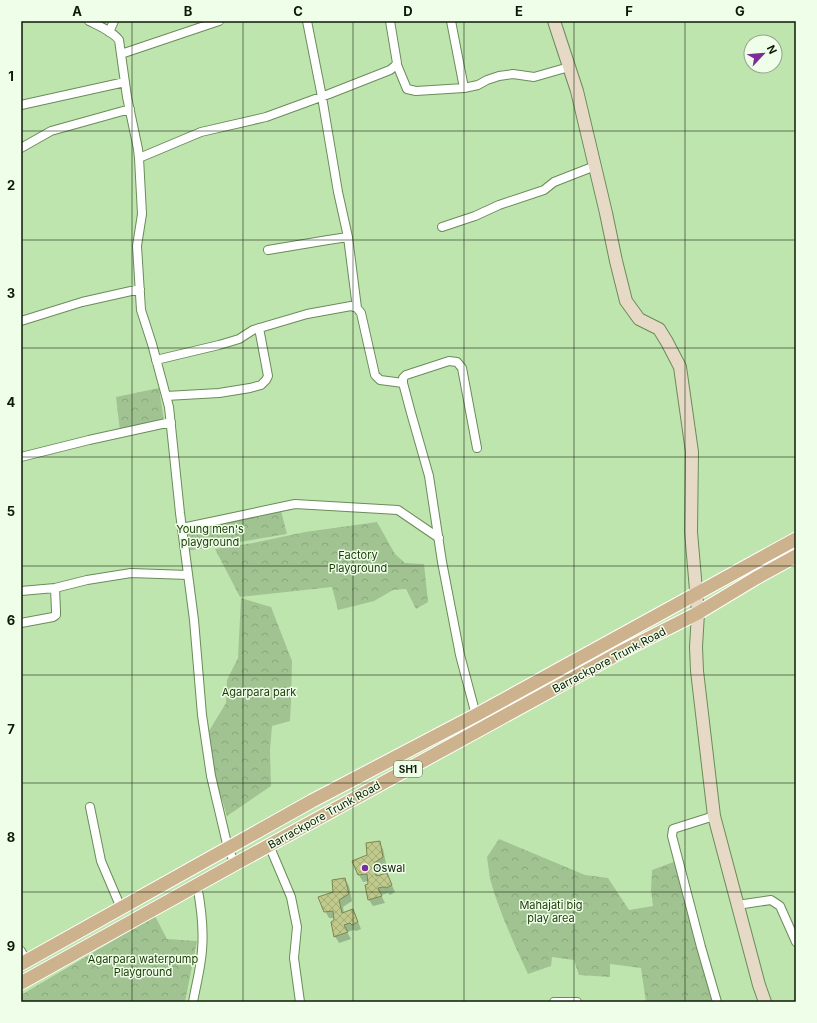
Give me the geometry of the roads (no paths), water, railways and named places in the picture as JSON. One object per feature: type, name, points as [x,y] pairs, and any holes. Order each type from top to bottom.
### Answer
[{"type":"main road","name":"Barrackpore Trunk Road","points":[[23,959],[121,908],[312,801],[476,715],[796,539]]},
{"type":"main road","name":"Barrackpore Trunk Road","points":[[21,983],[623,651],[698,613],[796,556]]},
{"type":"street","points":[[89,21],[116,36],[119,40],[127,97],[139,158],[142,214],[137,246],[141,310],[169,407],[194,620],[202,715],[207,753],[228,848],[235,864]]},
{"type":"street","points":[[109,32],[114,21]]},
{"type":"street","points":[[121,54],[219,21]]},
{"type":"street","points":[[307,21],[322,97],[338,192],[348,238],[357,308],[361,314],[375,375],[380,380],[403,383]]},
{"type":"street","points":[[390,21],[397,65],[407,89],[416,91],[464,88],[478,85],[499,76],[513,74],[534,77],[569,67]]},
{"type":"street","points":[[451,21],[464,88]]},
{"type":"street","points":[[554,21],[577,91],[626,301],[639,319],[659,329],[668,342],[680,367],[692,452],[691,532],[698,613],[696,647],[697,671],[714,816],[765,1002]]},
{"type":"street","points":[[139,158],[201,132],[266,117],[322,97],[390,70],[397,65]]},
{"type":"street","points":[[21,105],[125,82]]},
{"type":"street","points":[[21,148],[51,131],[130,109]]},
{"type":"street","points":[[442,227],[475,216],[499,205],[535,194],[544,190],[554,182],[595,166]]},
{"type":"street","points":[[268,250],[348,238]]},
{"type":"street","points":[[21,321],[82,302],[140,289]]},
{"type":"street","points":[[156,360],[239,339],[253,330],[307,314],[351,306],[357,308]]},
{"type":"street","points":[[166,396],[219,393],[260,385],[268,376],[259,328]]},
{"type":"street","points":[[476,715],[460,655],[442,562],[429,476],[403,383],[403,378],[406,375],[449,361],[457,362],[462,368],[477,448]]},
{"type":"street","points":[[21,457],[171,422]]},
{"type":"street","points":[[182,528],[295,504],[398,510],[439,538]]},
{"type":"street","points":[[21,591],[55,588],[87,580],[131,573],[188,575]]},
{"type":"street","points":[[21,623],[53,617],[56,615],[55,588]]},
{"type":"street","points":[[90,807],[101,861],[121,908]]},
{"type":"street","points":[[714,816],[673,829],[672,836],[717,1002]]},
{"type":"street","points":[[270,845],[291,897],[297,927],[294,958],[300,1002]]},
{"type":"street","points":[[193,1002],[202,951],[203,927],[202,911],[197,885]]},
{"type":"street","points":[[738,905],[771,900],[780,906],[796,942]]},
{"type":"street","points":[[554,1002],[577,1002]]},
{"type":"place","name":"Oswal","points":[[365,868]]},
{"type":"park label","name":"Young men's playground","points":[[210,535]]},
{"type":"park label","name":"Factory Playground","points":[[358,561]]},
{"type":"park label","name":"Agarpara park","points":[[259,692]]},
{"type":"park label","name":"Mahajati big play area","points":[[551,911]]},
{"type":"park label","name":"Agarpara waterpump Playground","points":[[143,965]]}]
